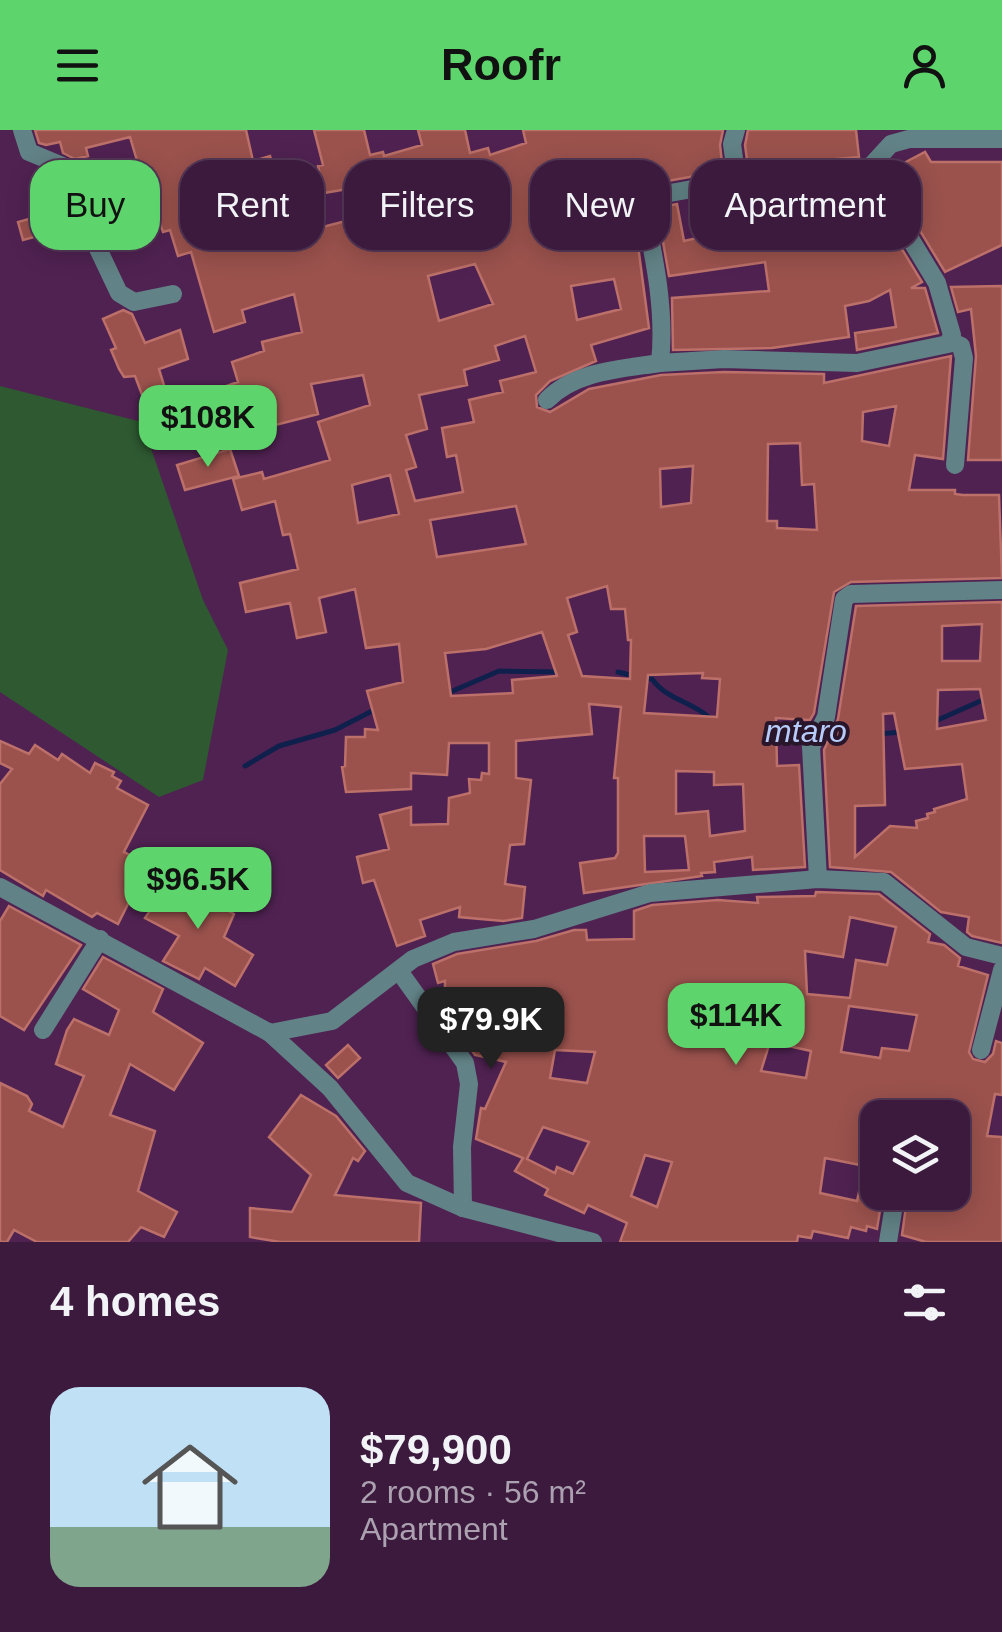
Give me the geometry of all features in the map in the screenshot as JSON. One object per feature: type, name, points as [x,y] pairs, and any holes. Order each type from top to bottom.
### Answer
[{"type":"street","points":[[22,130],[29,152],[66,167],[83,216],[119,293],[134,302],[173,294]]},
{"type":"street","points":[[734,160],[732,144],[736,130]]},
{"type":"street","points":[[877,160],[892,144],[909,140],[1002,139]]},
{"type":"street","points":[[660,363],[661,320],[642,198],[690,189]]},
{"type":"street","points":[[917,250],[937,283],[950,340]]},
{"type":"street","points":[[546,400],[570,382],[607,371],[660,363],[724,359],[857,363],[950,340],[960,346],[964,358],[955,464]]},
{"type":"street","points":[[818,878],[810,746],[826,717],[844,599],[851,594],[1002,590]]},
{"type":"street","points":[[270,1034],[332,1021],[412,960],[454,942],[534,928],[650,893],[818,878],[884,882],[966,947],[1002,956]]},
{"type":"street","points":[[0,887],[270,1034],[330,1088],[407,1183],[464,1208],[593,1242]]},
{"type":"street","points":[[43,1030],[100,940]]},
{"type":"street","points":[[981,1050],[1002,970]]},
{"type":"street","points":[[398,971],[465,1064],[469,1084],[462,1147],[464,1208]]},
{"type":"street","points":[[888,1242],[893,1210]]},
{"type":"green space","points":[[0,386],[142,422],[203,600],[228,650],[203,780],[159,797],[0,692]]},
{"type":"building","points":[[35,130],[246,130],[253,160],[180,160],[180,250],[324,250],[324,227],[344,221],[344,250],[510,250],[510,160],[344,160],[344,190],[324,193],[324,160],[314,130],[364,130],[370,155],[383,152],[384,156],[422,145],[418,130],[465,130],[470,153],[488,148],[490,155],[526,143],[523,130],[723,130],[722,160],[690,160],[690,177],[670,181],[670,160],[530,160],[530,250],[639,250],[649,328],[591,345],[596,361],[550,381],[536,395],[537,407],[550,412],[589,389],[661,375],[824,374],[824,383],[951,356],[943,459],[915,455],[909,490],[999,495],[1002,578],[851,582],[834,592],[814,713],[810,720],[776,718],[777,766],[799,765],[805,867],[753,870],[752,857],[714,862],[715,872],[701,873],[702,876],[584,893],[580,863],[615,858],[618,853],[618,778],[614,778],[621,707],[589,704],[592,734],[516,741],[516,778],[531,780],[524,844],[510,845],[505,884],[525,887],[522,918],[503,921],[459,917],[460,907],[420,920],[425,936],[397,946],[374,880],[363,883],[357,857],[389,849],[380,815],[411,807],[411,825],[448,824],[449,798],[470,793],[469,779],[481,780],[482,773],[489,774],[489,743],[449,743],[447,775],[411,773],[411,789],[346,792],[342,767],[346,737],[365,737],[365,729],[378,730],[367,691],[403,682],[399,644],[366,648],[355,589],[319,598],[326,632],[297,638],[290,603],[246,612],[240,583],[298,569],[290,534],[283,535],[275,501],[242,510],[233,479],[262,472],[264,479],[330,460],[318,422],[370,405],[363,375],[311,384],[318,414],[221,439],[204,394],[238,382],[232,362],[264,351],[262,342],[302,332],[294,294],[242,310],[245,322],[214,332],[191,252],[178,256],[170,230],[163,232],[160,223],[160,160],[137,160],[130,137],[86,148],[88,156],[75,159],[63,153],[60,142],[39,143]],"holes":[[[475,264],[493,304],[439,321],[428,276]],[[614,279],[621,309],[577,320],[571,286]],[[525,336],[536,372],[500,381],[503,392],[469,400],[474,422],[442,428],[447,457],[456,455],[463,492],[415,501],[406,470],[416,467],[406,435],[427,429],[419,395],[467,385],[464,370],[499,360],[495,346]],[[896,406],[889,446],[862,441],[863,412]],[[800,443],[802,485],[814,484],[817,530],[777,528],[777,521],[767,521],[768,444]],[[693,466],[691,503],[661,507],[660,469]],[[390,475],[399,514],[358,523],[352,485]],[[516,506],[526,544],[437,557],[430,520]],[[607,586],[611,609],[625,609],[631,640],[630,679],[582,676],[568,635],[577,632],[567,598]],[[542,632],[557,676],[512,680],[513,693],[451,696],[445,653],[486,649]],[[703,673],[702,678],[720,679],[717,717],[644,713],[648,675]],[[676,771],[714,772],[714,785],[743,784],[745,831],[710,836],[708,811],[676,814]],[[644,836],[685,836],[689,870],[645,872]]]},
{"type":"building","points":[[748,130],[856,130],[859,157],[747,160]]},
{"type":"building","points":[[925,152],[931,162],[1002,162],[1002,245],[945,272],[921,232],[921,160],[910,160]]},
{"type":"building","points":[[677,204],[684,241],[690,240],[690,250],[902,250],[922,282],[911,288],[925,288],[938,333],[857,350],[855,333],[896,327],[890,290],[869,301],[845,306],[849,337],[772,348],[673,350],[672,298],[769,291],[765,262],[669,276],[664,250],[670,250],[670,205]]},
{"type":"building","points":[[30,219],[30,238],[23,240],[18,222]]},
{"type":"building","points":[[1002,286],[1002,460],[968,460],[976,356],[971,309],[958,312],[951,287]]},
{"type":"building","points":[[123,310],[132,314],[145,343],[180,330],[188,359],[159,369],[171,408],[150,416],[135,376],[124,377],[119,369],[111,350],[116,348],[103,319]]},
{"type":"building","points":[[230,449],[239,476],[185,490],[177,465]]},
{"type":"building","points":[[1002,602],[1002,943],[972,936],[967,932],[969,917],[941,912],[891,872],[830,867],[824,750],[838,719],[856,606]],"holes":[[[982,624],[980,661],[942,661],[942,626]],[[980,689],[986,720],[937,729],[938,690]],[[894,713],[905,769],[962,764],[967,799],[934,809],[935,812],[927,814],[928,818],[916,821],[917,828],[890,826],[855,857],[855,806],[885,805],[883,714]]]},
{"type":"building","points":[[0,741],[29,754],[35,745],[58,760],[62,754],[90,773],[95,763],[114,772],[112,776],[121,781],[117,788],[148,805],[124,852],[148,864],[118,924],[97,913],[92,917],[46,890],[43,896],[0,870],[0,784],[12,769],[0,763]]},
{"type":"building","points":[[177,871],[204,889],[200,895],[234,914],[224,937],[253,955],[235,986],[205,968],[199,979],[163,961],[179,936],[145,918]]},
{"type":"building","points":[[816,892],[879,894],[930,934],[928,942],[944,945],[960,958],[958,966],[988,975],[969,1052],[973,1059],[985,1062],[993,1054],[996,1041],[1002,1043],[1002,1095],[995,1094],[987,1136],[1002,1137],[1002,1242],[926,1242],[902,1235],[905,1210],[970,1210],[970,1100],[860,1100],[860,1165],[825,1158],[820,1193],[857,1201],[860,1188],[860,1210],[880,1210],[877,1229],[851,1227],[848,1238],[813,1231],[811,1238],[798,1236],[797,1242],[620,1242],[627,1223],[588,1205],[584,1213],[545,1195],[548,1189],[515,1171],[523,1158],[476,1139],[481,1108],[485,1109],[506,1062],[475,1055],[465,1041],[469,1020],[450,1020],[445,1014],[445,981],[438,983],[433,964],[457,954],[536,941],[574,930],[586,930],[587,940],[634,939],[634,911],[652,905],[718,900],[758,903],[757,897],[815,896]],"holes":[[[850,917],[896,927],[887,965],[856,960],[850,998],[807,994],[805,951],[843,957]],[[849,1006],[917,1015],[909,1051],[882,1048],[880,1058],[841,1052]],[[700,1008],[745,1016],[736,1045],[697,1037]],[[770,1042],[811,1051],[806,1078],[761,1071]],[[555,1050],[595,1052],[587,1083],[550,1078]],[[543,1127],[589,1142],[573,1174],[557,1167],[555,1173],[527,1159]],[[645,1155],[672,1162],[657,1207],[631,1196]]]},
{"type":"building","points":[[9,906],[81,945],[24,1030],[0,1016],[0,921]]},
{"type":"building","points":[[103,957],[163,989],[153,1012],[203,1043],[174,1090],[130,1064],[110,1115],[155,1131],[138,1191],[177,1212],[164,1237],[141,1227],[128,1242],[37,1242],[14,1230],[7,1242],[0,1242],[0,1083],[27,1096],[32,1104],[29,1111],[63,1127],[84,1076],[56,1064],[67,1030],[74,1019],[109,1035],[119,1010],[83,989]]},
{"type":"building","points":[[348,1045],[360,1058],[338,1078],[326,1065]]},
{"type":"building","points":[[301,1095],[336,1116],[365,1151],[358,1161],[353,1158],[335,1195],[421,1203],[419,1242],[280,1242],[250,1237],[250,1208],[292,1212],[311,1175],[269,1137]]},
{"type":"waterway","name":"mtaro","points":[[448,693],[499,671],[561,672]]},
{"type":"waterway","name":"mtaro","points":[[618,672],[634,676]]},
{"type":"waterway","name":"mtaro","points":[[645,678],[710,718]]},
{"type":"waterway","name":"mtaro","points":[[931,723],[985,699]]},
{"type":"waterway","name":"mtaro","points":[[245,766],[279,746],[335,730],[378,708]]},
{"type":"waterway","name":"mtaro","points":[[773,732],[812,734]]},
{"type":"waterway","name":"mtaro","points":[[878,734],[902,732]]}]
